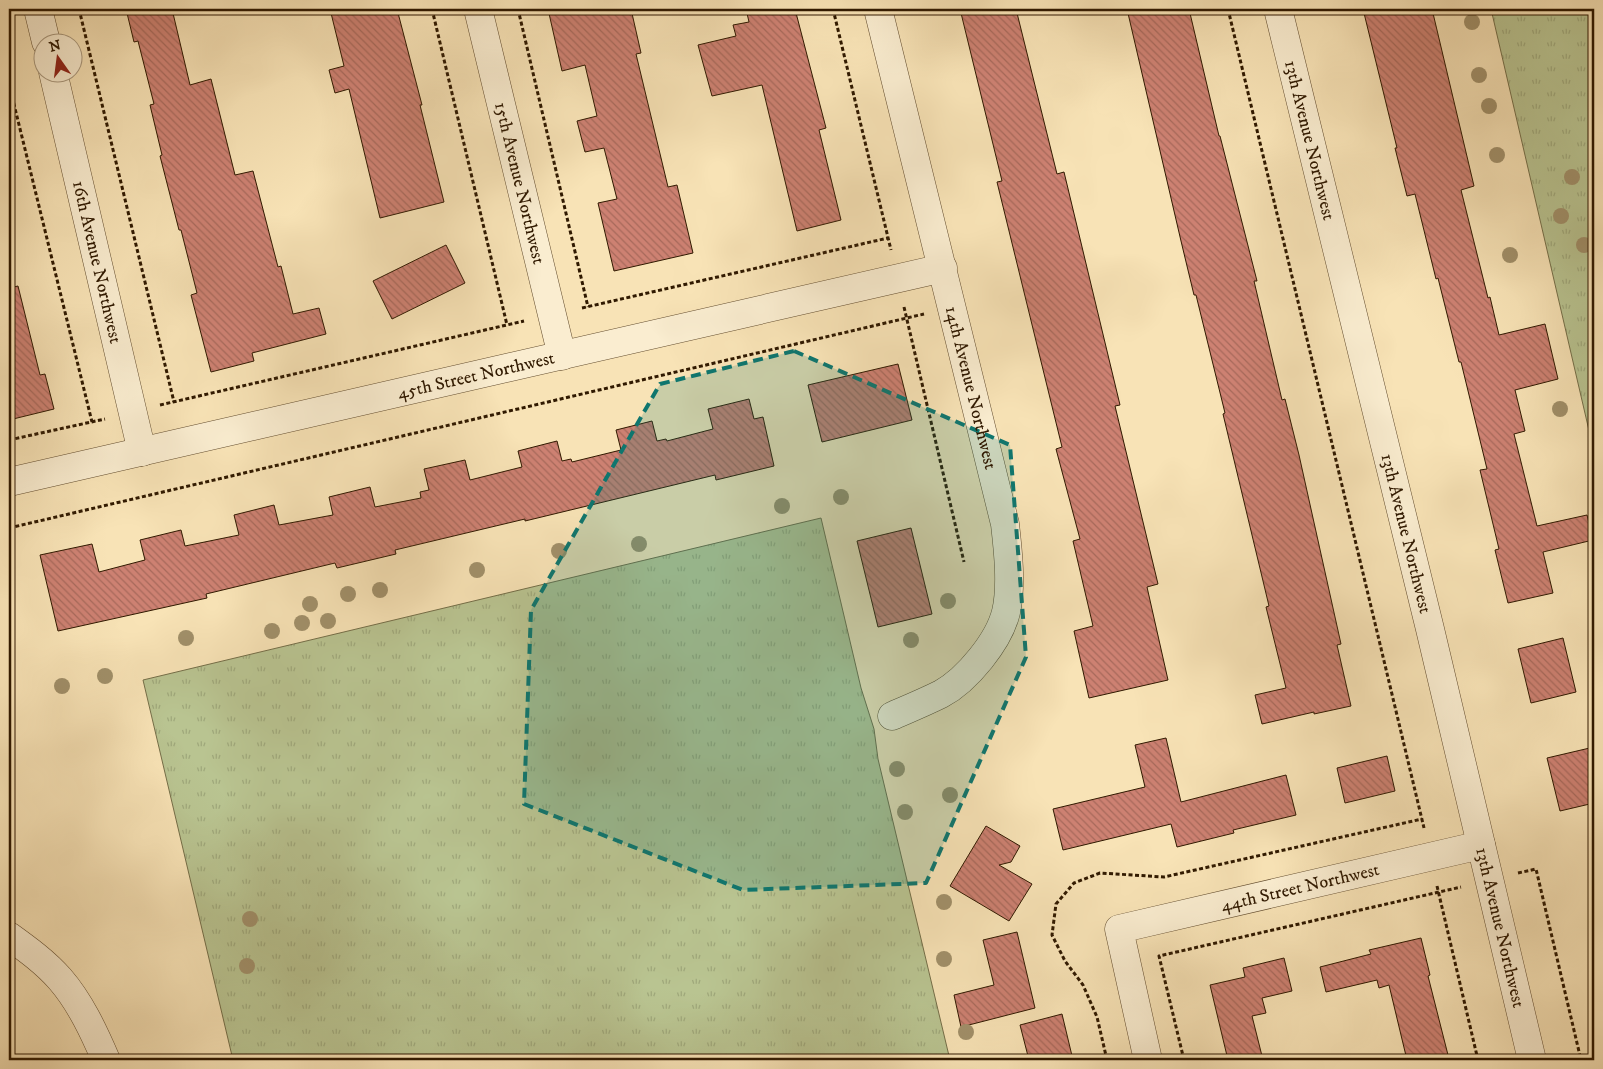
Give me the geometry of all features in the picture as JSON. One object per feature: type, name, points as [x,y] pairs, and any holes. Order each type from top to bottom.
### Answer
[{"type":"street","points":[[38,9],[44,32]]},
{"type":"street","name":"15th Avenue Northwest","points":[[478,9],[562,356]]},
{"type":"street","name":"14th Avenue Northwest","points":[[878,9],[1005,524],[1009,569],[1006,612],[993,642],[967,675],[942,693],[892,716]]},
{"type":"street","name":"13th Avenue Northwest","points":[[1278,9],[1430,629],[1532,1060]]},
{"type":"street","name":"16th Avenue Northwest","points":[[55,82],[142,452]]},
{"type":"street","name":"45th Street Northwest","points":[[9,482],[943,268]]},
{"type":"street","name":"44th Street Northwest","points":[[1148,1060],[1119,929],[1481,845]]},
{"type":"street","points":[[9,936],[36,955],[60,980],[79,1007],[106,1060]]},
{"type":"path","points":[[79,9],[174,402],[506,324],[432,9]]},
{"type":"path","points":[[518,9],[588,307],[888,238],[833,9]]},
{"type":"path","points":[[1107,1060],[1097,1017],[1083,985],[1065,961],[1052,935],[1056,904],[1074,883],[1100,873],[1164,877],[1422,819],[1228,9]]},
{"type":"path","points":[[9,84],[92,422],[9,440]]},
{"type":"path","points":[[9,528],[906,319],[964,562]]},
{"type":"path","points":[[1536,869],[1581,1060]]},
{"type":"path","points":[[1184,1060],[1159,956],[1438,892],[1478,1060]]},
{"type":"highlighted area","points":[[794,351],[1010,445],[1026,657],[926,883],[743,890],[524,804],[531,610],[660,384]]},
{"type":"green space","points":[[1491,9],[1594,9],[1594,452]]},
{"type":"green space","points":[[821,518],[861,688],[874,729],[878,759],[950,1060],[233,1060],[143,680]]},
{"type":"building","points":[[126,9],[172,9],[190,85],[211,79],[235,175],[253,171],[278,267],[281,266],[293,314],[319,308],[326,334],[252,353],[254,361],[211,372],[191,295],[197,293],[160,156],[162,155],[150,105],[154,104],[138,41],[134,42]]},
{"type":"building","points":[[330,9],[397,9],[422,105],[420,105],[444,202],[380,218],[349,89],[335,93],[329,70],[344,66]]},
{"type":"building","points":[[548,9],[631,9],[641,53],[636,54],[668,187],[677,185],[693,253],[614,271],[598,203],[617,199],[604,148],[585,152],[577,121],[597,116],[585,65],[562,71]]},
{"type":"building","points":[[746,9],[795,9],[826,128],[819,130],[841,220],[797,231],[762,85],[712,96],[698,45],[736,36],[733,25],[749,22]]},
{"type":"building","points":[[960,9],[1016,9],[1057,174],[1064,172],[1120,405],[1115,406],[1158,584],[1147,587],[1168,680],[1089,698],[1074,631],[1093,626],[1073,541],[1080,539],[1056,449],[1062,447],[997,182],[1002,181]]},
{"type":"building","points":[[1127,9],[1189,9],[1219,136],[1257,281],[1254,281],[1282,400],[1285,399],[1299,455],[1341,644],[1337,645],[1351,706],[1262,724],[1255,695],[1286,688],[1266,607],[1269,606],[1223,414],[1225,413],[1196,295],[1194,295]]},
{"type":"building","points":[[1363,9],[1432,9],[1474,186],[1461,190],[1499,335],[1545,324],[1558,379],[1515,390],[1525,431],[1514,434],[1537,526],[1587,515],[1593,540],[1543,552],[1553,593],[1508,603],[1495,550],[1499,549],[1480,470],[1487,469],[1461,362],[1459,362],[1438,278],[1436,279],[1415,194],[1407,196]]},
{"type":"building","points":[[446,245],[465,283],[392,319],[373,281]]},
{"type":"building","points":[[18,286],[40,375],[45,374],[54,409],[9,420],[9,288]]},
{"type":"building","points":[[898,364],[912,420],[822,442],[808,385]]},
{"type":"building","points":[[749,399],[754,419],[763,417],[774,466],[716,480],[715,475],[395,550],[396,554],[337,568],[335,563],[206,594],[207,598],[58,631],[40,555],[92,544],[99,572],[145,560],[140,540],[181,530],[185,546],[239,535],[234,515],[274,505],[279,525],[333,515],[329,497],[370,487],[375,507],[421,498],[420,492],[429,490],[424,469],[465,460],[470,480],[522,467],[518,451],[557,441],[562,461],[571,459],[572,462],[621,450],[616,430],[652,421],[657,441],[666,439],[667,441],[713,429],[708,409]]},
{"type":"building","points":[[911,528],[932,614],[878,627],[857,541]]},
{"type":"building","points":[[1563,638],[1576,692],[1531,703],[1518,649]]},
{"type":"building","points":[[1166,738],[1181,802],[1286,775],[1296,815],[1233,830],[1234,833],[1177,847],[1171,824],[1063,850],[1053,809],[1145,787],[1135,745]]},
{"type":"building","points":[[1594,747],[1594,803],[1560,811],[1547,758]]},
{"type":"building","points":[[1387,756],[1395,791],[1345,803],[1337,768]]},
{"type":"building","points":[[986,826],[1020,846],[1011,862],[999,865],[1032,884],[1009,921],[950,886]]},
{"type":"building","points":[[1017,932],[1035,1008],[961,1027],[954,995],[994,985],[983,940]]},
{"type":"building","points":[[1421,938],[1430,975],[1428,976],[1448,1055],[1424,1060],[1407,1060],[1389,985],[1379,988],[1377,980],[1326,992],[1320,967],[1371,954],[1369,950]]},
{"type":"building","points":[[1284,958],[1292,991],[1262,998],[1266,1013],[1252,1016],[1263,1060],[1228,1060],[1210,985],[1245,977],[1243,968]]},
{"type":"building","points":[[1062,1014],[1073,1060],[1029,1060],[1020,1025]]}]
